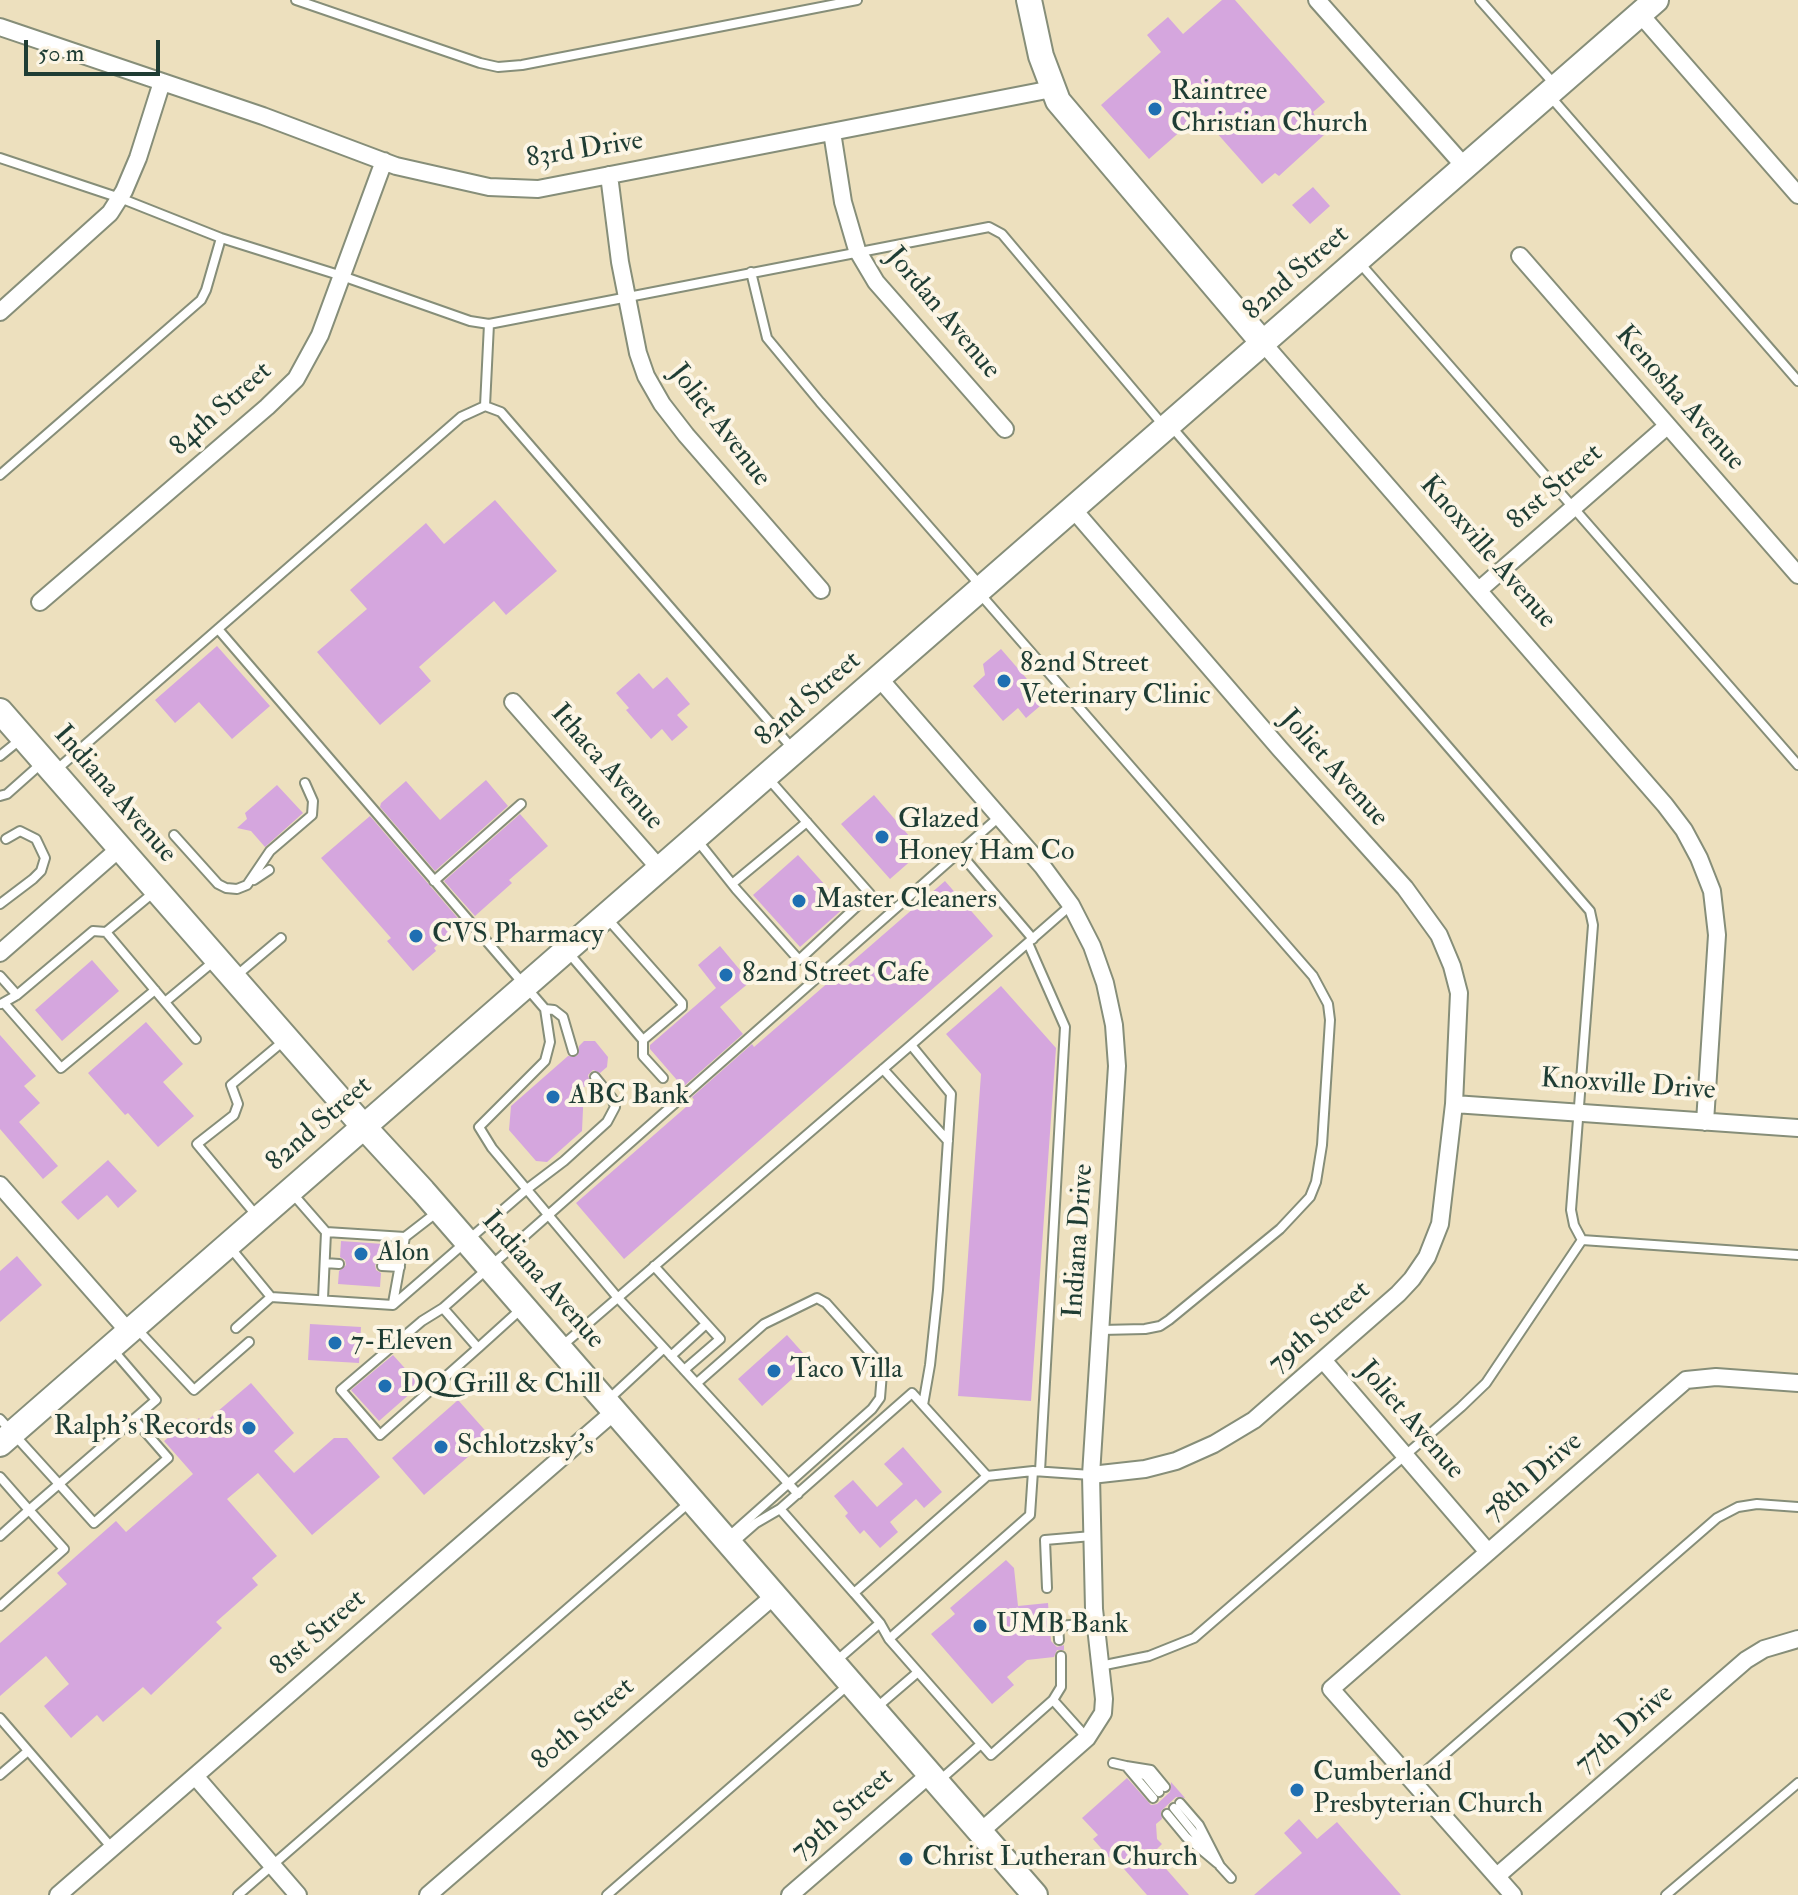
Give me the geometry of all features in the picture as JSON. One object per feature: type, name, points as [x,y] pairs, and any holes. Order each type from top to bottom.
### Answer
[{"type":"main road","points":[[1029,0],[1052,89]]},
{"type":"main road","name":"82nd Street","points":[[4,1432],[125,1335],[259,1219],[1648,7]]},
{"type":"main road","name":"Knoxville Avenue","points":[[1052,89],[1078,127],[1263,343]]},
{"type":"main road","name":"Indiana Avenue","points":[[1,712],[524,1306],[1035,1895]]},
{"type":"street","points":[[1317,0],[1465,167]]},
{"type":"street","points":[[1648,7],[1798,195]]},
{"type":"street","name":"83rd Drive","points":[[0,27],[384,161],[437,177],[489,187],[538,189],[1052,89]]},
{"type":"street","points":[[0,312],[110,213],[138,158],[162,82]]},
{"type":"street","name":"Jordan Avenue","points":[[832,132],[843,202],[857,250],[876,282],[1005,429]]},
{"type":"street","name":"84th Street","points":[[40,602],[296,379],[320,335],[384,161]]},
{"type":"street","name":"Joliet Avenue","points":[[609,175],[620,262],[646,376],[662,404],[686,435],[821,590]]},
{"type":"street","name":"Kenosha Avenue","points":[[1520,256],[1798,575]]},
{"type":"street","name":"Knoxville Avenue","points":[[1263,343],[1665,805],[1699,858],[1712,891],[1717,935],[1705,1122]]},
{"type":"street","name":"81st Street","points":[[1479,590],[1667,426]]},
{"type":"street","name":"Joliet Avenue","points":[[1073,509],[1280,749],[1405,888],[1439,935],[1459,993],[1454,1104]]},
{"type":"street","name":"Indiana Drive","points":[[879,678],[1043,867],[1071,905],[1092,946],[1105,983],[1114,1025],[1117,1066],[1091,1475],[1095,1623],[1103,1713],[1087,1738],[980,1832]]},
{"type":"street","name":"Ithaca Avenue","points":[[513,702],[660,869]]},
{"type":"street","points":[[0,953],[120,848]]},
{"type":"street","name":"Knoxville Drive","points":[[1454,1104],[1798,1128]]},
{"type":"street","name":"79th Street","points":[[1091,1475],[1145,1469],[1176,1461],[1214,1444],[1254,1420],[1398,1294],[1427,1257],[1440,1224],[1454,1104]]},
{"type":"street","points":[[0,1185],[125,1335]]},
{"type":"street","name":"Joliet Avenue","points":[[1323,1360],[1488,1552]]},
{"type":"street","name":"78th Drive","points":[[1413,1782],[1331,1689],[1686,1380],[1716,1377],[1798,1383]]},
{"type":"street","name":"81st Street","points":[[58,1895],[611,1406]]},
{"type":"street","name":"80th Street","points":[[428,1895],[775,1595]]},
{"type":"street","name":"77th Drive","points":[[1497,1876],[1746,1660],[1764,1649],[1798,1639]]},
{"type":"street","points":[[195,1776],[298,1895]]},
{"type":"street","name":"79th Street","points":[[790,1895],[933,1778]]},
{"type":"street","points":[[1413,1782],[1513,1895]]},
{"type":"lane","points":[[296,0],[498,67],[522,65],[857,0]]},
{"type":"lane","points":[[1480,0],[1552,91],[1798,381]]},
{"type":"lane","points":[[0,158],[120,198],[221,238],[470,321],[489,324],[857,250],[979,228],[996,229],[1590,911],[1593,925],[1571,1210],[1582,1240]]},
{"type":"lane","points":[[0,475],[201,300],[221,238]]},
{"type":"lane","points":[[1357,261],[1798,765]]},
{"type":"lane","points":[[751,272],[767,338],[1313,976],[1328,1004],[1330,1020],[1322,1145],[1316,1182],[1310,1197],[1280,1229],[1160,1326],[1100,1330]]},
{"type":"lane","points":[[485,406],[489,324]]},
{"type":"lane","points":[[0,796],[49,767],[218,629],[461,417],[485,406],[501,412],[795,751]]},
{"type":"lane","points":[[218,629],[545,1009],[550,1042],[545,1061],[479,1127],[492,1148],[618,1298],[798,1494]]},
{"type":"lane","points":[[0,756],[23,737]]},
{"type":"lane","points":[[696,838],[799,960],[870,894],[767,776]]},
{"type":"lane","points":[[247,885],[270,851],[312,815],[313,801],[305,783]]},
{"type":"lane","points":[[434,881],[521,804]]},
{"type":"lane","points":[[524,1306],[380,1435],[341,1390],[422,1321],[443,1308],[999,816]]},
{"type":"lane","points":[[732,884],[807,822]]},
{"type":"lane","points":[[0,904],[41,871],[45,858],[36,839],[20,831],[6,839]]},
{"type":"lane","points":[[174,835],[218,884],[226,888],[237,889],[247,885],[269,870]]},
{"type":"lane","points":[[889,1639],[1030,1515],[1037,1471],[1065,1027],[1030,941],[959,852]]},
{"type":"lane","points":[[155,990],[61,1068],[2,1004],[93,931],[106,932],[157,890]]},
{"type":"lane","points":[[560,1348],[1071,905]]},
{"type":"lane","points":[[606,917],[682,1003],[682,1007],[643,1040]]},
{"type":"lane","points":[[106,932],[196,1039]]},
{"type":"lane","points":[[234,978],[281,938]]},
{"type":"lane","points":[[567,950],[643,1040],[643,1056],[663,1078]]},
{"type":"lane","points":[[165,1002],[217,959]]},
{"type":"lane","points":[[0,976],[17,995]]},
{"type":"lane","points":[[545,1009],[554,1010],[563,1017],[573,1051]]},
{"type":"lane","points":[[259,1219],[197,1144],[237,1110],[231,1085],[286,1038]]},
{"type":"lane","points":[[911,1045],[951,1094],[936,1305],[923,1405]]},
{"type":"lane","points":[[883,1069],[948,1141]]},
{"type":"lane","points":[[236,1328],[271,1297],[393,1305],[600,1129],[615,1107],[612,1098],[595,1077]]},
{"type":"lane","points":[[291,1191],[326,1232],[323,1299]]},
{"type":"lane","points":[[326,1232],[405,1237],[440,1210]]},
{"type":"lane","points":[[393,1305],[405,1237]]},
{"type":"lane","points":[[1582,1240],[1798,1255]]},
{"type":"lane","points":[[1100,1666],[1149,1656],[1194,1638],[1405,1456],[1486,1383],[1582,1240]]},
{"type":"lane","points":[[228,1245],[271,1297]]},
{"type":"lane","points":[[325,1263],[339,1264]]},
{"type":"lane","points":[[382,1266],[400,1267]]},
{"type":"lane","points":[[654,1266],[720,1339],[684,1370]]},
{"type":"lane","points":[[697,1383],[764,1324],[817,1298],[826,1303],[875,1358],[882,1373],[880,1398],[872,1409],[787,1483],[729,1542]]},
{"type":"lane","points":[[443,1308],[478,1348]]},
{"type":"lane","points":[[611,1406],[668,1352],[706,1324]]},
{"type":"lane","points":[[125,1335],[194,1390],[249,1342]]},
{"type":"lane","points":[[0,1536],[156,1400],[125,1335]]},
{"type":"lane","points":[[729,1542],[780,1509],[912,1393],[987,1476]]},
{"type":"lane","points":[[4,1432],[59,1484],[94,1523],[168,1458],[135,1420]]},
{"type":"lane","points":[[854,1593],[987,1476],[1037,1471],[1091,1475]]},
{"type":"lane","points":[[0,1477],[64,1549],[0,1606]]},
{"type":"lane","points":[[238,1895],[692,1500]]},
{"type":"lane","points":[[1413,1782],[1717,1518],[1738,1507],[1757,1504],[1798,1507]]},
{"type":"lane","points":[[780,1509],[991,1755],[1053,1700],[1061,1687],[1061,1656]]},
{"type":"lane","points":[[1047,1588],[1045,1540],[1092,1536]]},
{"type":"lane","points":[[834,1663],[880,1623]]},
{"type":"lane","points":[[1059,1640],[1058,1626],[1095,1623]]},
{"type":"lane","points":[[874,1709],[918,1672]]},
{"type":"lane","points":[[607,1895],[851,1683]]},
{"type":"lane","points":[[1053,1700],[1087,1738]]},
{"type":"lane","points":[[0,1718],[112,1848]]},
{"type":"lane","points":[[933,1778],[981,1744]]},
{"type":"lane","points":[[0,1775],[28,1751]]},
{"type":"lane","points":[[1113,1763],[1151,1770],[1159,1793],[1126,1766]]},
{"type":"lane","points":[[1666,1895],[1798,1783]]},
{"type":"lane","points":[[1220,1866],[1199,1825],[1174,1809],[1186,1837],[1231,1878]]},
{"type":"building","name":"Raintree Christian Church","points":[[1222,0],[1235,0],[1325,102],[1313,112],[1324,135],[1279,176],[1275,173],[1262,184],[1200,114],[1149,159],[1101,105],[1161,52],[1147,35],[1168,17],[1183,34]]},
{"type":"building","points":[[1313,187],[1330,206],[1310,224],[1292,205]]},
{"type":"building","points":[[495,500],[557,571],[506,615],[494,601],[419,667],[431,681],[380,725],[317,652],[367,609],[350,590],[426,523],[444,544]]},
{"type":"building","points":[[217,646],[270,706],[232,739],[199,702],[175,723],[155,700]]},
{"type":"building","name":"82nd Street Veterinary Clinic","points":[[1001,649],[1046,701],[1026,718],[1018,708],[1003,721],[973,686],[985,675],[983,664]]},
{"type":"building","points":[[639,673],[653,689],[667,677],[690,704],[677,715],[688,727],[672,741],[662,729],[651,739],[616,693]]},
{"type":"building","points":[[486,780],[508,806],[435,871],[380,807],[406,781],[440,820]]},
{"type":"building","points":[[277,785],[303,813],[265,847],[251,831],[237,828],[247,819],[245,813]]},
{"type":"building","name":"Glazed Honey Ham Co","points":[[874,795],[922,851],[890,879],[841,824]]},
{"type":"building","points":[[520,814],[548,846],[509,880],[512,883],[475,916],[444,881]]},
{"type":"building","points":[[370,816],[462,923],[413,971],[387,941],[391,938],[321,858]]},
{"type":"building","name":"Master Cleaners","points":[[798,855],[845,907],[800,947],[753,895]]},
{"type":"building","points":[[945,881],[993,936],[624,1259],[576,1203],[694,1100],[692,1097],[752,1044],[754,1047]]},
{"type":"building","points":[[720,946],[750,982],[720,1007],[743,1034],[683,1087],[650,1049],[650,1045],[716,988],[698,965]]},
{"type":"building","points":[[92,960],[119,991],[62,1041],[35,1010]]},
{"type":"building","points":[[1001,986],[1056,1048],[1031,1401],[958,1396],[981,1074],[946,1034]]},
{"type":"building","points":[[146,1022],[183,1064],[163,1082],[194,1116],[158,1147],[88,1073]]},
{"type":"building","points":[[0,1035],[36,1076],[24,1086],[40,1103],[19,1122],[58,1166],[43,1179],[0,1129]]},
{"type":"building","name":"ABC Bank","points":[[584,1041],[595,1041],[608,1057],[607,1067],[600,1073],[593,1070],[588,1075],[590,1082],[584,1087],[582,1131],[547,1162],[536,1161],[509,1130],[511,1106],[568,1056],[577,1056],[579,1046]]},
{"type":"building","points":[[108,1160],[137,1191],[118,1208],[107,1195],[78,1220],[61,1202]]},
{"type":"building","name":"Alon","points":[[341,1241],[383,1244],[382,1259],[375,1265],[381,1273],[380,1287],[338,1284],[339,1271],[346,1265],[340,1257]]},
{"type":"building","points":[[17,1256],[42,1285],[0,1322],[0,1271]]},
{"type":"building","name":"7-Eleven","points":[[310,1324],[361,1327],[359,1363],[308,1360]]},
{"type":"building","name":"Taco Villa","points":[[787,1335],[811,1362],[762,1406],[738,1379]]},
{"type":"building","name":"DQ Grill & Chill","points":[[393,1355],[420,1385],[379,1421],[351,1390]]},
{"type":"building","points":[[251,1383],[294,1433],[274,1451],[294,1473],[334,1438],[347,1438],[380,1477],[312,1535],[258,1473],[227,1499],[277,1556],[252,1578],[258,1585],[216,1622],[222,1628],[151,1695],[143,1687],[103,1722],[97,1715],[71,1738],[44,1706],[69,1684],[46,1656],[0,1696],[0,1643],[67,1584],[57,1573],[116,1521],[126,1532],[193,1474],[164,1441],[170,1436],[168,1434],[186,1418],[191,1424],[199,1418],[204,1423]]},
{"type":"building","name":"Schlotzsky's","points":[[458,1400],[491,1437],[424,1495],[392,1458]]},
{"type":"building","points":[[903,1447],[942,1492],[924,1508],[916,1499],[890,1522],[898,1532],[880,1548],[864,1530],[860,1534],[834,1496],[853,1480],[877,1507],[903,1484],[884,1464]]},
{"type":"building","name":"UMB Bank","points":[[1006,1560],[1014,1568],[1018,1606],[1048,1603],[1051,1641],[1057,1647],[1064,1645],[1064,1650],[1057,1650],[1054,1657],[1027,1660],[1007,1677],[1014,1685],[992,1704],[931,1634],[955,1614],[950,1608]]},
{"type":"building","points":[[1127,1778],[1151,1805],[1157,1804],[1170,1792],[1171,1782],[1185,1798],[1176,1797],[1161,1811],[1162,1819],[1156,1824],[1157,1839],[1162,1844],[1157,1849],[1166,1859],[1161,1863],[1189,1895],[1147,1895],[1093,1839],[1098,1835],[1082,1818]]},
{"type":"building","name":"Cumberland Presbyterian Church","points":[[1299,1819],[1317,1839],[1337,1822],[1401,1895],[1254,1895],[1302,1853],[1284,1833]]},
{"type":"place","name":"Raintree Christian Church","points":[[1155,109]]},
{"type":"place","name":"82nd Street Veterinary Clinic","points":[[1004,681]]},
{"type":"place","name":"Glazed Honey Ham Co","points":[[882,837]]},
{"type":"place","name":"Master Cleaners","points":[[799,901]]},
{"type":"place","name":"CVS Pharmacy","points":[[416,936]]},
{"type":"place","name":"82nd Street Cafe","points":[[726,975]]},
{"type":"place","name":"ABC Bank","points":[[553,1097]]},
{"type":"place","name":"Alon","points":[[361,1254]]},
{"type":"place","name":"7-Eleven","points":[[335,1343]]},
{"type":"place","name":"Taco Villa","points":[[774,1371]]},
{"type":"place","name":"DQ Grill & Chill","points":[[385,1386]]},
{"type":"place","name":"Ralph's Records","points":[[249,1428]]},
{"type":"place","name":"Schlotzsky's","points":[[441,1447]]},
{"type":"place","name":"UMB Bank","points":[[980,1626]]},
{"type":"place","name":"Cumberland Presbyterian Church","points":[[1297,1790]]},
{"type":"place","name":"Christ Lutheran Church","points":[[906,1859]]}]
